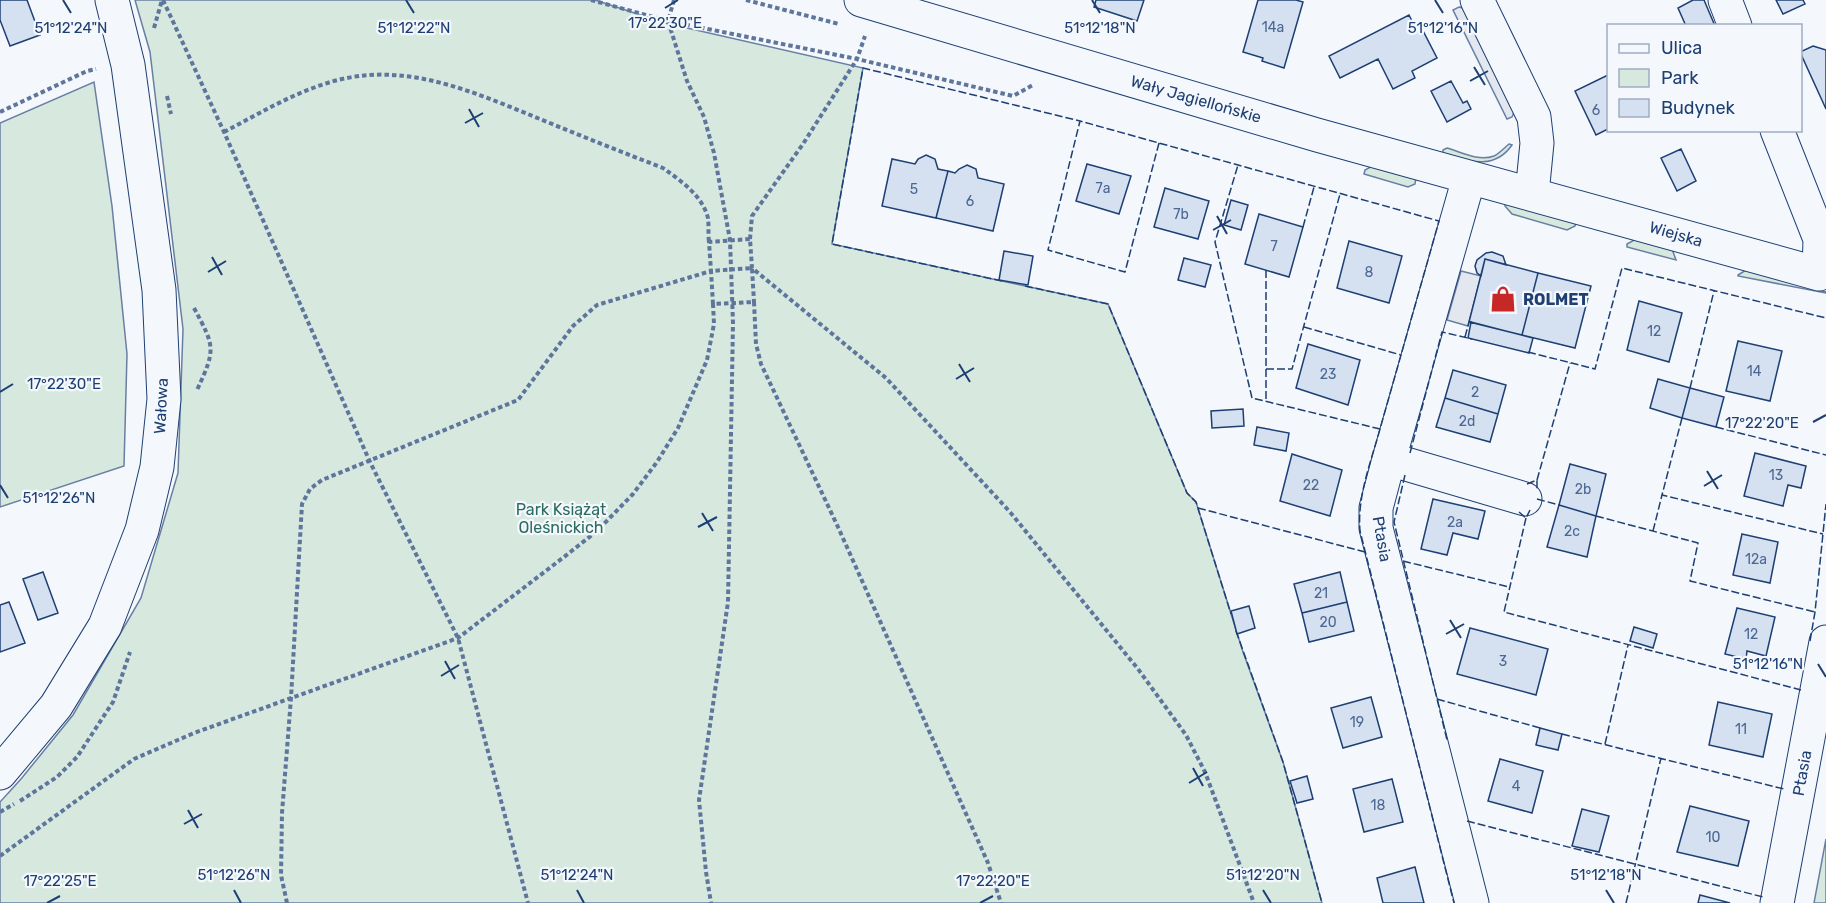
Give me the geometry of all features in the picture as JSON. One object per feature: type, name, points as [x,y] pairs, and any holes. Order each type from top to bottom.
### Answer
[{"type":"street","name":"Wałowa","points":[[0,773],[56,706],[105,626],[142,530],[157,467],[164,399],[159,290],[128,65],[112,0]]},
{"type":"street","points":[[1477,0],[1534,117],[1537,143],[1532,195]]},
{"type":"street","points":[[1725,0],[1734,24]]},
{"type":"street","name":"Wały Jagiellońskie","points":[[864,16],[1317,135],[1532,195]]},
{"type":"street","name":"Wiejska","points":[[1532,195],[1819,274],[1820,239],[1778,132]]},
{"type":"street","name":"Ptasia","points":[[1469,178],[1389,459],[1376,508],[1376,528],[1472,903]]},
{"type":"street","points":[[1389,459],[1525,499]]},
{"type":"street","name":"Ptasia","points":[[1777,903],[1826,642]]},
{"type":"path","points":[[163,0],[370,462],[458,638],[528,903]]},
{"type":"path","points":[[591,0],[668,21],[857,59],[1013,96],[1039,81]]},
{"type":"path","points":[[674,0],[668,21],[687,81],[704,117],[714,153],[730,240],[732,303],[728,602],[699,801],[711,903]]},
{"type":"path","points":[[864,16],[857,59],[803,144],[752,216],[750,239],[756,344],[761,364],[838,527],[988,863],[1001,903]]},
{"type":"path","points":[[0,111],[87,71],[103,68]]},
{"type":"path","points":[[0,856],[134,759],[194,733],[458,638],[597,531],[633,494],[657,462],[678,428],[707,360],[714,324],[708,218],[701,202],[688,186],[663,168],[467,90],[430,81],[381,75],[359,76],[331,82],[296,96],[224,132]]},
{"type":"path","points":[[709,242],[750,239]]},
{"type":"path","points":[[288,903],[280,875],[282,813],[302,504],[310,489],[322,480],[518,399],[573,326],[597,304],[711,271],[752,268],[886,378],[1010,512],[1138,669],[1186,735],[1205,772],[1254,903]]},
{"type":"path","points":[[713,304],[754,302]]},
{"type":"green space","name":"Park Książąt Oleśnickich","points":[[135,0],[595,0],[665,23],[863,68],[832,244],[1108,304],[1187,493],[1196,502],[1243,652],[1283,762],[1322,903],[0,903],[0,802],[73,715],[141,598],[178,473],[183,329],[150,52]]},
{"type":"green space","points":[[94,82],[112,206],[127,354],[124,466],[0,507],[0,123]]},
{"type":"green space","points":[[1509,144],[1512,145],[1505,153],[1489,161],[1471,161],[1443,154],[1443,150],[1447,148],[1470,156],[1488,158],[1496,155]]},
{"type":"green space","points":[[1374,165],[1416,177],[1415,184],[1408,187],[1364,174],[1365,170]]},
{"type":"green space","points":[[1505,203],[1576,222],[1575,226],[1567,230],[1512,214]]},
{"type":"green space","points":[[1636,239],[1672,249],[1676,260],[1627,247],[1627,244]]},
{"type":"green space","points":[[1746,270],[1826,292],[1826,293],[1738,276]]},
{"type":"green space","points":[[1826,839],[1826,903],[1814,903]]},
{"type":"shaded area","points":[[1459,7],[1466,9],[1515,110],[1512,117],[1507,119],[1453,10]]},
{"type":"shaded area","points":[[1461,271],[1481,276],[1468,326],[1447,320]]},
{"type":"building","points":[[0,0],[27,0],[40,35],[10,46],[0,20]]},
{"type":"building","points":[[1096,0],[1144,0],[1137,21],[1094,7]]},
{"type":"building","points":[[1258,0],[1303,2],[1284,68],[1243,52]]},
{"type":"building","points":[[1693,0],[1704,0],[1714,24],[1685,24],[1678,8]]},
{"type":"building","points":[[1776,0],[1803,0],[1805,4],[1783,14]]},
{"type":"building","points":[[1409,15],[1416,29],[1421,27],[1437,58],[1412,71],[1415,78],[1393,89],[1378,59],[1340,78],[1329,56]]},
{"type":"building","points":[[1813,46],[1826,50],[1826,109],[1802,56],[1802,51]]},
{"type":"building","points":[[1607,75],[1607,130],[1596,135],[1575,91]]},
{"type":"building","points":[[1451,81],[1463,103],[1467,101],[1471,109],[1447,122],[1431,91]]},
{"type":"building","points":[[1681,149],[1696,181],[1677,191],[1661,158]]},
{"type":"building","points":[[926,155],[935,159],[938,169],[948,171],[936,218],[882,206],[892,159],[915,164],[918,159]]},
{"type":"building","points":[[1087,164],[1131,176],[1119,214],[1076,201]]},
{"type":"building","points":[[967,165],[976,169],[978,178],[1004,184],[993,231],[936,218],[948,171],[955,173]]},
{"type":"building","points":[[1165,188],[1209,201],[1198,239],[1154,227]]},
{"type":"building","points":[[1231,200],[1248,205],[1241,230],[1224,225]]},
{"type":"building","points":[[1259,214],[1303,227],[1289,277],[1245,264]]},
{"type":"building","points":[[1349,241],[1402,256],[1389,303],[1337,288]]},
{"type":"building","points":[[1004,251],[1033,256],[1028,285],[999,280]]},
{"type":"building","points":[[1492,252],[1503,256],[1506,265],[1485,259],[1481,276],[1477,273],[1475,266],[1477,260],[1486,253]]},
{"type":"building","points":[[1184,258],[1211,265],[1205,287],[1178,280]]},
{"type":"building","name":"ROLMET","points":[[1485,259],[1538,273],[1522,335],[1469,322]]},
{"type":"building","points":[[1538,273],[1591,286],[1575,348],[1522,335]]},
{"type":"building","points":[[1639,301],[1682,313],[1669,362],[1627,350]]},
{"type":"building","points":[[1471,322],[1533,338],[1529,353],[1468,338]]},
{"type":"building","points":[[1738,341],[1782,351],[1770,401],[1726,391]]},
{"type":"building","points":[[1308,344],[1360,360],[1348,405],[1296,388]]},
{"type":"building","points":[[1453,370],[1506,385],[1498,414],[1445,398]]},
{"type":"building","points":[[1658,379],[1690,388],[1682,418],[1650,408]]},
{"type":"building","points":[[1690,388],[1724,397],[1716,427],[1682,418]]},
{"type":"building","points":[[1445,398],[1498,414],[1490,442],[1436,427]]},
{"type":"building","points":[[1243,409],[1244,426],[1212,428],[1211,411]]},
{"type":"building","points":[[1257,427],[1289,433],[1286,451],[1254,445]]},
{"type":"building","points":[[1755,453],[1806,466],[1801,488],[1788,485],[1783,506],[1744,496]]},
{"type":"building","points":[[1292,454],[1342,470],[1330,516],[1280,501]]},
{"type":"building","points":[[1570,464],[1606,474],[1596,516],[1559,505]]},
{"type":"building","points":[[1433,499],[1485,511],[1478,539],[1453,533],[1447,555],[1421,549]]},
{"type":"building","points":[[1559,505],[1596,516],[1587,557],[1547,547]]},
{"type":"building","points":[[1742,534],[1778,542],[1770,583],[1733,575]]},
{"type":"building","points":[[43,572],[58,613],[38,620],[23,579]]},
{"type":"building","points":[[1340,572],[1347,602],[1302,613],[1294,584]]},
{"type":"building","points":[[9,602],[25,643],[0,652],[0,605]]},
{"type":"building","points":[[1347,602],[1354,631],[1309,642],[1302,613]]},
{"type":"building","points":[[1249,606],[1255,628],[1237,634],[1231,611]]},
{"type":"building","points":[[1737,608],[1775,617],[1766,656],[1747,651],[1746,659],[1725,654]]},
{"type":"building","points":[[1634,627],[1657,634],[1653,648],[1630,641]]},
{"type":"building","points":[[1470,628],[1548,649],[1536,695],[1457,674]]},
{"type":"building","points":[[1371,697],[1382,737],[1343,748],[1331,708]]},
{"type":"building","points":[[1718,702],[1772,714],[1763,757],[1709,745]]},
{"type":"building","points":[[1540,728],[1562,734],[1558,750],[1536,745]]},
{"type":"building","points":[[1500,759],[1543,771],[1532,813],[1488,801]]},
{"type":"building","points":[[1307,776],[1313,799],[1297,803],[1290,781]]},
{"type":"building","points":[[1392,779],[1403,822],[1364,832],[1353,789]]},
{"type":"building","points":[[1690,806],[1749,821],[1738,866],[1677,852]]},
{"type":"building","points":[[1582,809],[1609,816],[1599,852],[1572,846]]},
{"type":"building","points":[[1415,867],[1424,903],[1383,903],[1377,878]]},
{"type":"building","points":[[1700,895],[1730,903],[1698,903]]},
{"type":"fence","points":[[1002,281],[832,244],[863,68],[1080,121]]},
{"type":"fence","points":[[1159,143],[1125,272],[1048,250],[1080,121],[1439,221],[1380,429],[1252,398],[1215,242],[1238,165]]},
{"type":"fence","points":[[1303,227],[1314,187]]},
{"type":"fence","points":[[1266,369],[1292,369],[1340,194]]},
{"type":"fence","points":[[1528,352],[1595,369],[1622,268],[1826,318]]},
{"type":"fence","points":[[1266,270],[1266,401]]},
{"type":"fence","points":[[1025,286],[1108,304],[1187,493],[1196,502],[1231,614]]},
{"type":"fence","points":[[1690,388],[1714,291]]},
{"type":"fence","points":[[1465,337],[1469,322]]},
{"type":"fence","points":[[1304,327],[1401,355]]},
{"type":"fence","points":[[1410,453],[1442,332],[1472,339]]},
{"type":"fence","points":[[1537,480],[1570,363]]},
{"type":"fence","points":[[1682,418],[1662,495],[1823,534]]},
{"type":"fence","points":[[1716,427],[1826,455]]},
{"type":"fence","points":[[1380,429],[1363,492],[1360,531],[1454,903]]},
{"type":"fence","points":[[1405,475],[1394,522],[1447,740]]},
{"type":"fence","points":[[1527,484],[1537,480],[1537,490]]},
{"type":"fence","points":[[1653,531],[1662,495]]},
{"type":"fence","points":[[1537,499],[1559,505]]},
{"type":"fence","points":[[1810,641],[1826,504]]},
{"type":"fence","points":[[1198,508],[1365,552]]},
{"type":"fence","points":[[1519,512],[1526,518],[1530,510]]},
{"type":"fence","points":[[1596,516],[1698,543],[1690,581],[1815,612]]},
{"type":"fence","points":[[1526,518],[1504,612],[1801,690]]},
{"type":"fence","points":[[1403,561],[1509,587]]},
{"type":"fence","points":[[1236,631],[1283,762],[1322,903]]},
{"type":"fence","points":[[1605,744],[1628,645]]},
{"type":"fence","points":[[1437,699],[1540,728]]},
{"type":"fence","points":[[1562,734],[1784,789]]},
{"type":"fence","points":[[1626,903],[1661,758]]},
{"type":"fence","points":[[1467,821],[1763,897]]},
{"type":"place","name":"ROLMET","points":[[1503,299]]}]
